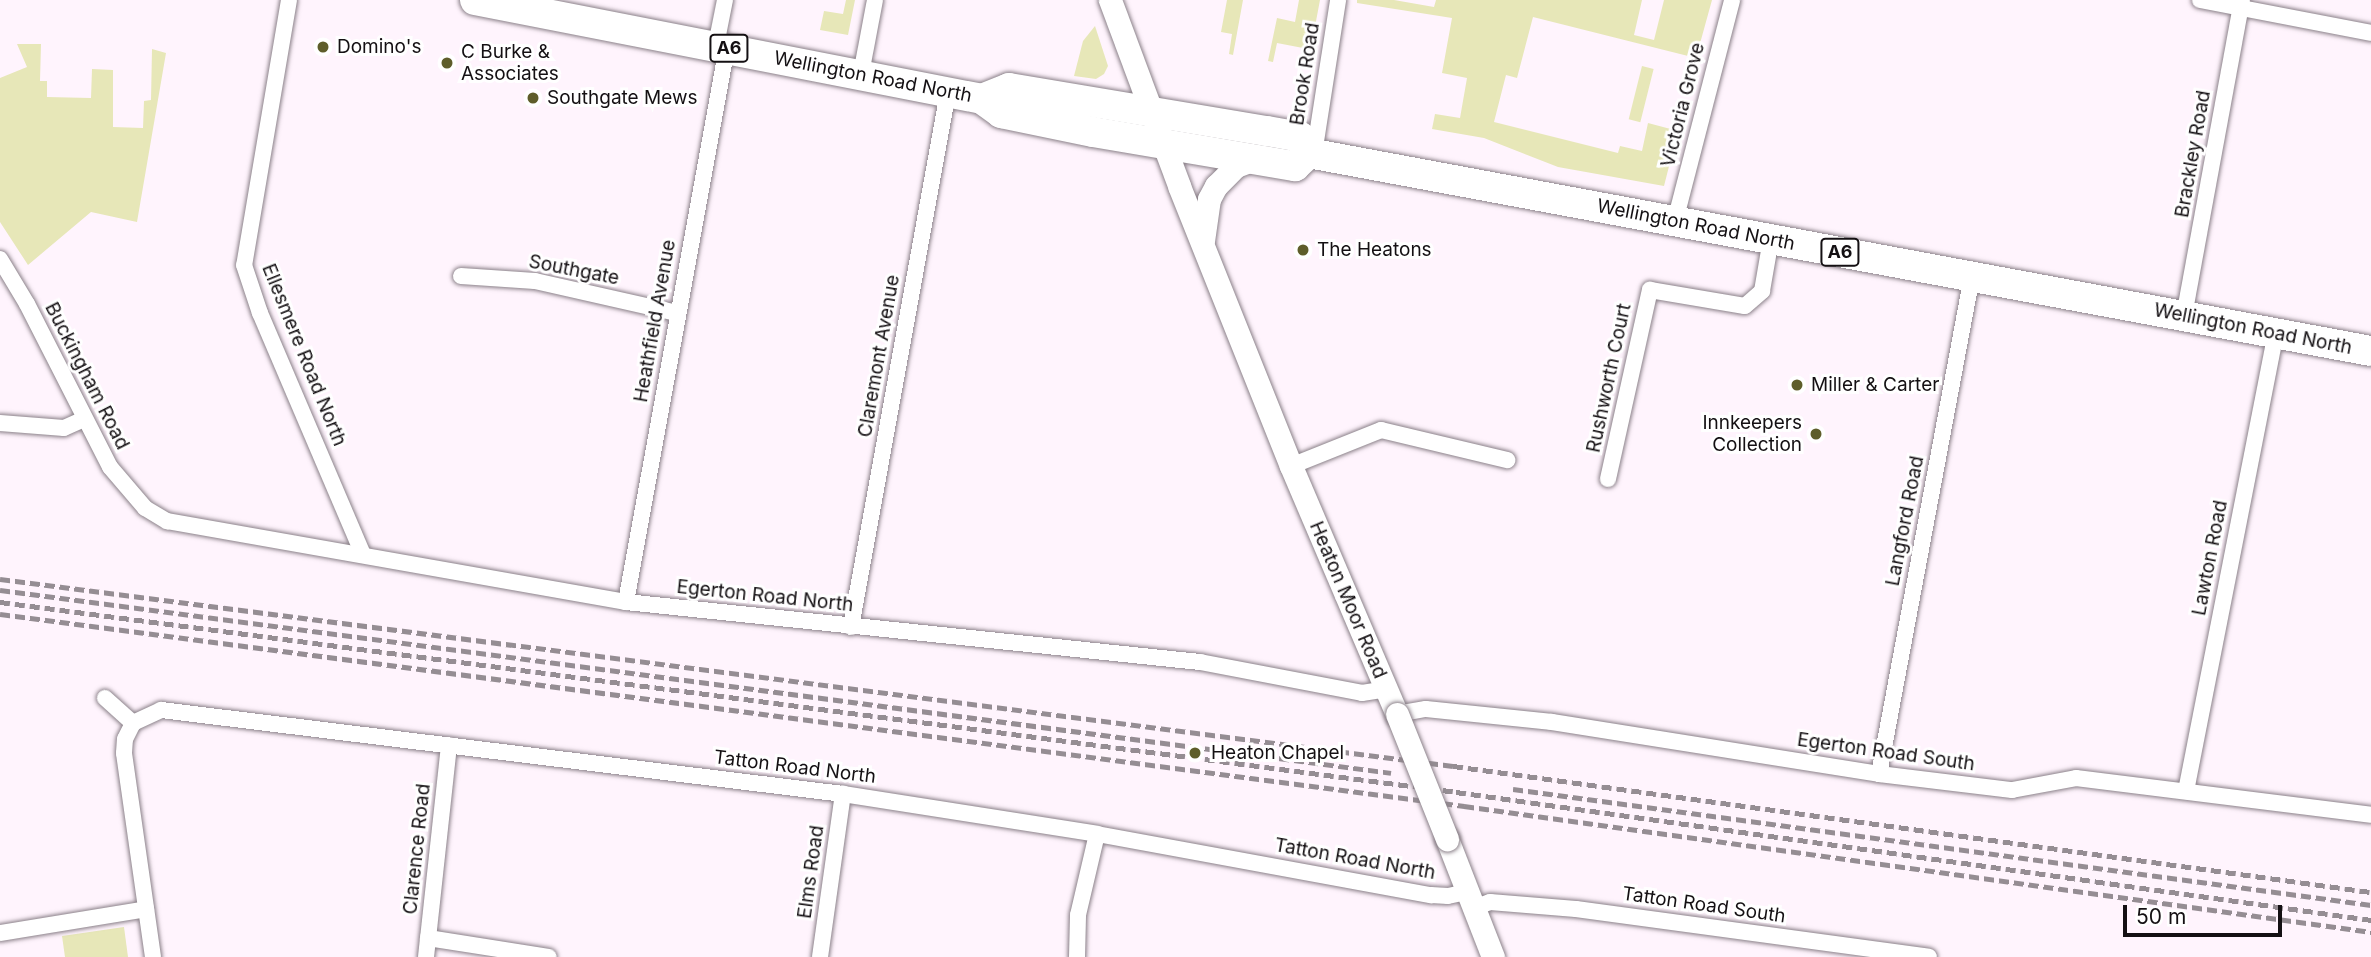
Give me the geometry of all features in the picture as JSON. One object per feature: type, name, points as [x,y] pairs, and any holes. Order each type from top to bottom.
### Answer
[{"type":"highway","name":"Wellington Road North","points":[[475,0],[572,9],[721,46],[982,99],[1001,113],[1163,144],[1295,166],[1312,153]]},
{"type":"highway","name":"Wellington Road North","points":[[982,99],[1009,88],[1152,110],[1300,137],[1312,153],[2371,351]]},
{"type":"main road","name":"Heaton Moor Road","points":[[1110,0],[1163,144],[1291,466],[1397,713],[1493,957]]},
{"type":"main road","name":"Heaton Moor Road","points":[[1203,242],[1209,199],[1216,186],[1236,166],[1254,159]]},
{"type":"street","name":"Ellesmere Road North","points":[[289,0],[244,265],[260,313],[363,554]]},
{"type":"street","name":"Heathfield Avenue","points":[[626,602],[721,46],[724,0]]},
{"type":"street","points":[[861,75],[874,0]]},
{"type":"street","name":"Brook Road","points":[[1312,153],[1338,0]]},
{"type":"street","name":"Victoria Grove","points":[[1675,221],[1732,0]]},
{"type":"street","points":[[2200,0],[2241,4],[2371,33]]},
{"type":"street","name":"Brackley Road","points":[[2184,316],[2241,4]]},
{"type":"street","name":"Claremont Avenue","points":[[851,627],[948,92]]},
{"type":"street","name":"Rushworth Court","points":[[1608,479],[1650,290],[1745,306],[1762,291],[1772,239]]},
{"type":"street","name":"Buckingham Road","points":[[0,259],[27,304],[110,467],[145,508]]},
{"type":"street","name":"Southgate","points":[[461,276],[534,281],[677,313]]},
{"type":"street","name":"Langford Road","points":[[1879,774],[1972,276]]},
{"type":"street","name":"Lawton Road","points":[[2186,791],[2276,333]]},
{"type":"street","points":[[0,423],[64,428],[84,419]]},
{"type":"street","points":[[1291,466],[1381,430],[1507,460]]},
{"type":"street","name":"Egerton Road North","points":[[145,508],[167,521],[193,527],[363,554],[493,581],[626,602],[1200,662],[1362,693],[1386,689]]},
{"type":"street","points":[[105,698],[133,723],[125,739],[126,776],[153,957]]},
{"type":"street","name":"Egerton Road South","points":[[1397,713],[1426,709],[1552,722],[1879,774],[2012,790],[2076,778],[2371,815]]},
{"type":"street","name":"Tatton Road North","points":[[133,723],[161,710],[843,794],[1097,834],[1470,900]]},
{"type":"street","name":"Clarence Road","points":[[426,957],[450,745]]},
{"type":"street","name":"Elms Road","points":[[820,957],[843,794]]},
{"type":"street","points":[[1077,957],[1078,915],[1097,834]]},
{"type":"street","name":"Tatton Road South","points":[[1470,900],[1576,909],[1929,957]]},
{"type":"street","points":[[0,933],[146,909]]},
{"type":"street","points":[[428,938],[549,957]]},
{"type":"green space","points":[[846,0],[855,0],[848,35],[820,30],[824,11],[843,14]]},
{"type":"green space","points":[[1227,0],[1243,0],[1233,55],[1229,54],[1232,34],[1221,32]]},
{"type":"green space","points":[[1299,0],[1320,0],[1307,69],[1300,67],[1303,48],[1277,43],[1273,62],[1268,61],[1277,18],[1295,22]]},
{"type":"green space","points":[[1357,0],[1394,0],[1434,7],[1436,0],[1642,0],[1634,35],[1654,40],[1664,0],[1712,0],[1696,58],[1533,17],[1517,78],[1506,75],[1494,122],[1618,153],[1620,146],[1642,151],[1648,123],[1678,131],[1664,186],[1558,167],[1484,138],[1432,129],[1435,114],[1460,118],[1467,78],[1442,73],[1452,18],[1357,3]]},
{"type":"green space","points":[[1095,26],[1108,66],[1104,74],[1096,79],[1074,76],[1083,41]]},
{"type":"green space","points":[[17,44],[41,44],[40,81],[47,81],[47,97],[91,98],[92,69],[113,70],[113,127],[143,128],[144,101],[151,100],[152,49],[166,53],[137,222],[91,212],[28,265],[0,222],[0,78],[27,67]]},
{"type":"green space","points":[[1642,66],[1654,69],[1640,122],[1629,119]]},
{"type":"green space","points":[[124,927],[128,957],[65,957],[62,936]]},
{"type":"railway","points":[[0,579],[1453,766],[2371,892]]},
{"type":"railway","points":[[0,590],[1391,773]]},
{"type":"railway","points":[[0,602],[1456,792],[2371,920]]},
{"type":"railway","points":[[0,614],[1464,806],[2371,932]]},
{"type":"railway","points":[[1513,789],[2371,905]]},
{"type":"place","name":"Domino's","points":[[323,47]]},
{"type":"place","name":"C Burke & Associates","points":[[447,63]]},
{"type":"place","name":"Southgate Mews","points":[[533,98]]},
{"type":"place","name":"The Heatons","points":[[1303,250]]},
{"type":"place","name":"Miller & Carter","points":[[1797,385]]},
{"type":"place","name":"Innkeepers Collection","points":[[1816,434]]},
{"type":"place","name":"Heaton Chapel","points":[[1195,753]]}]
